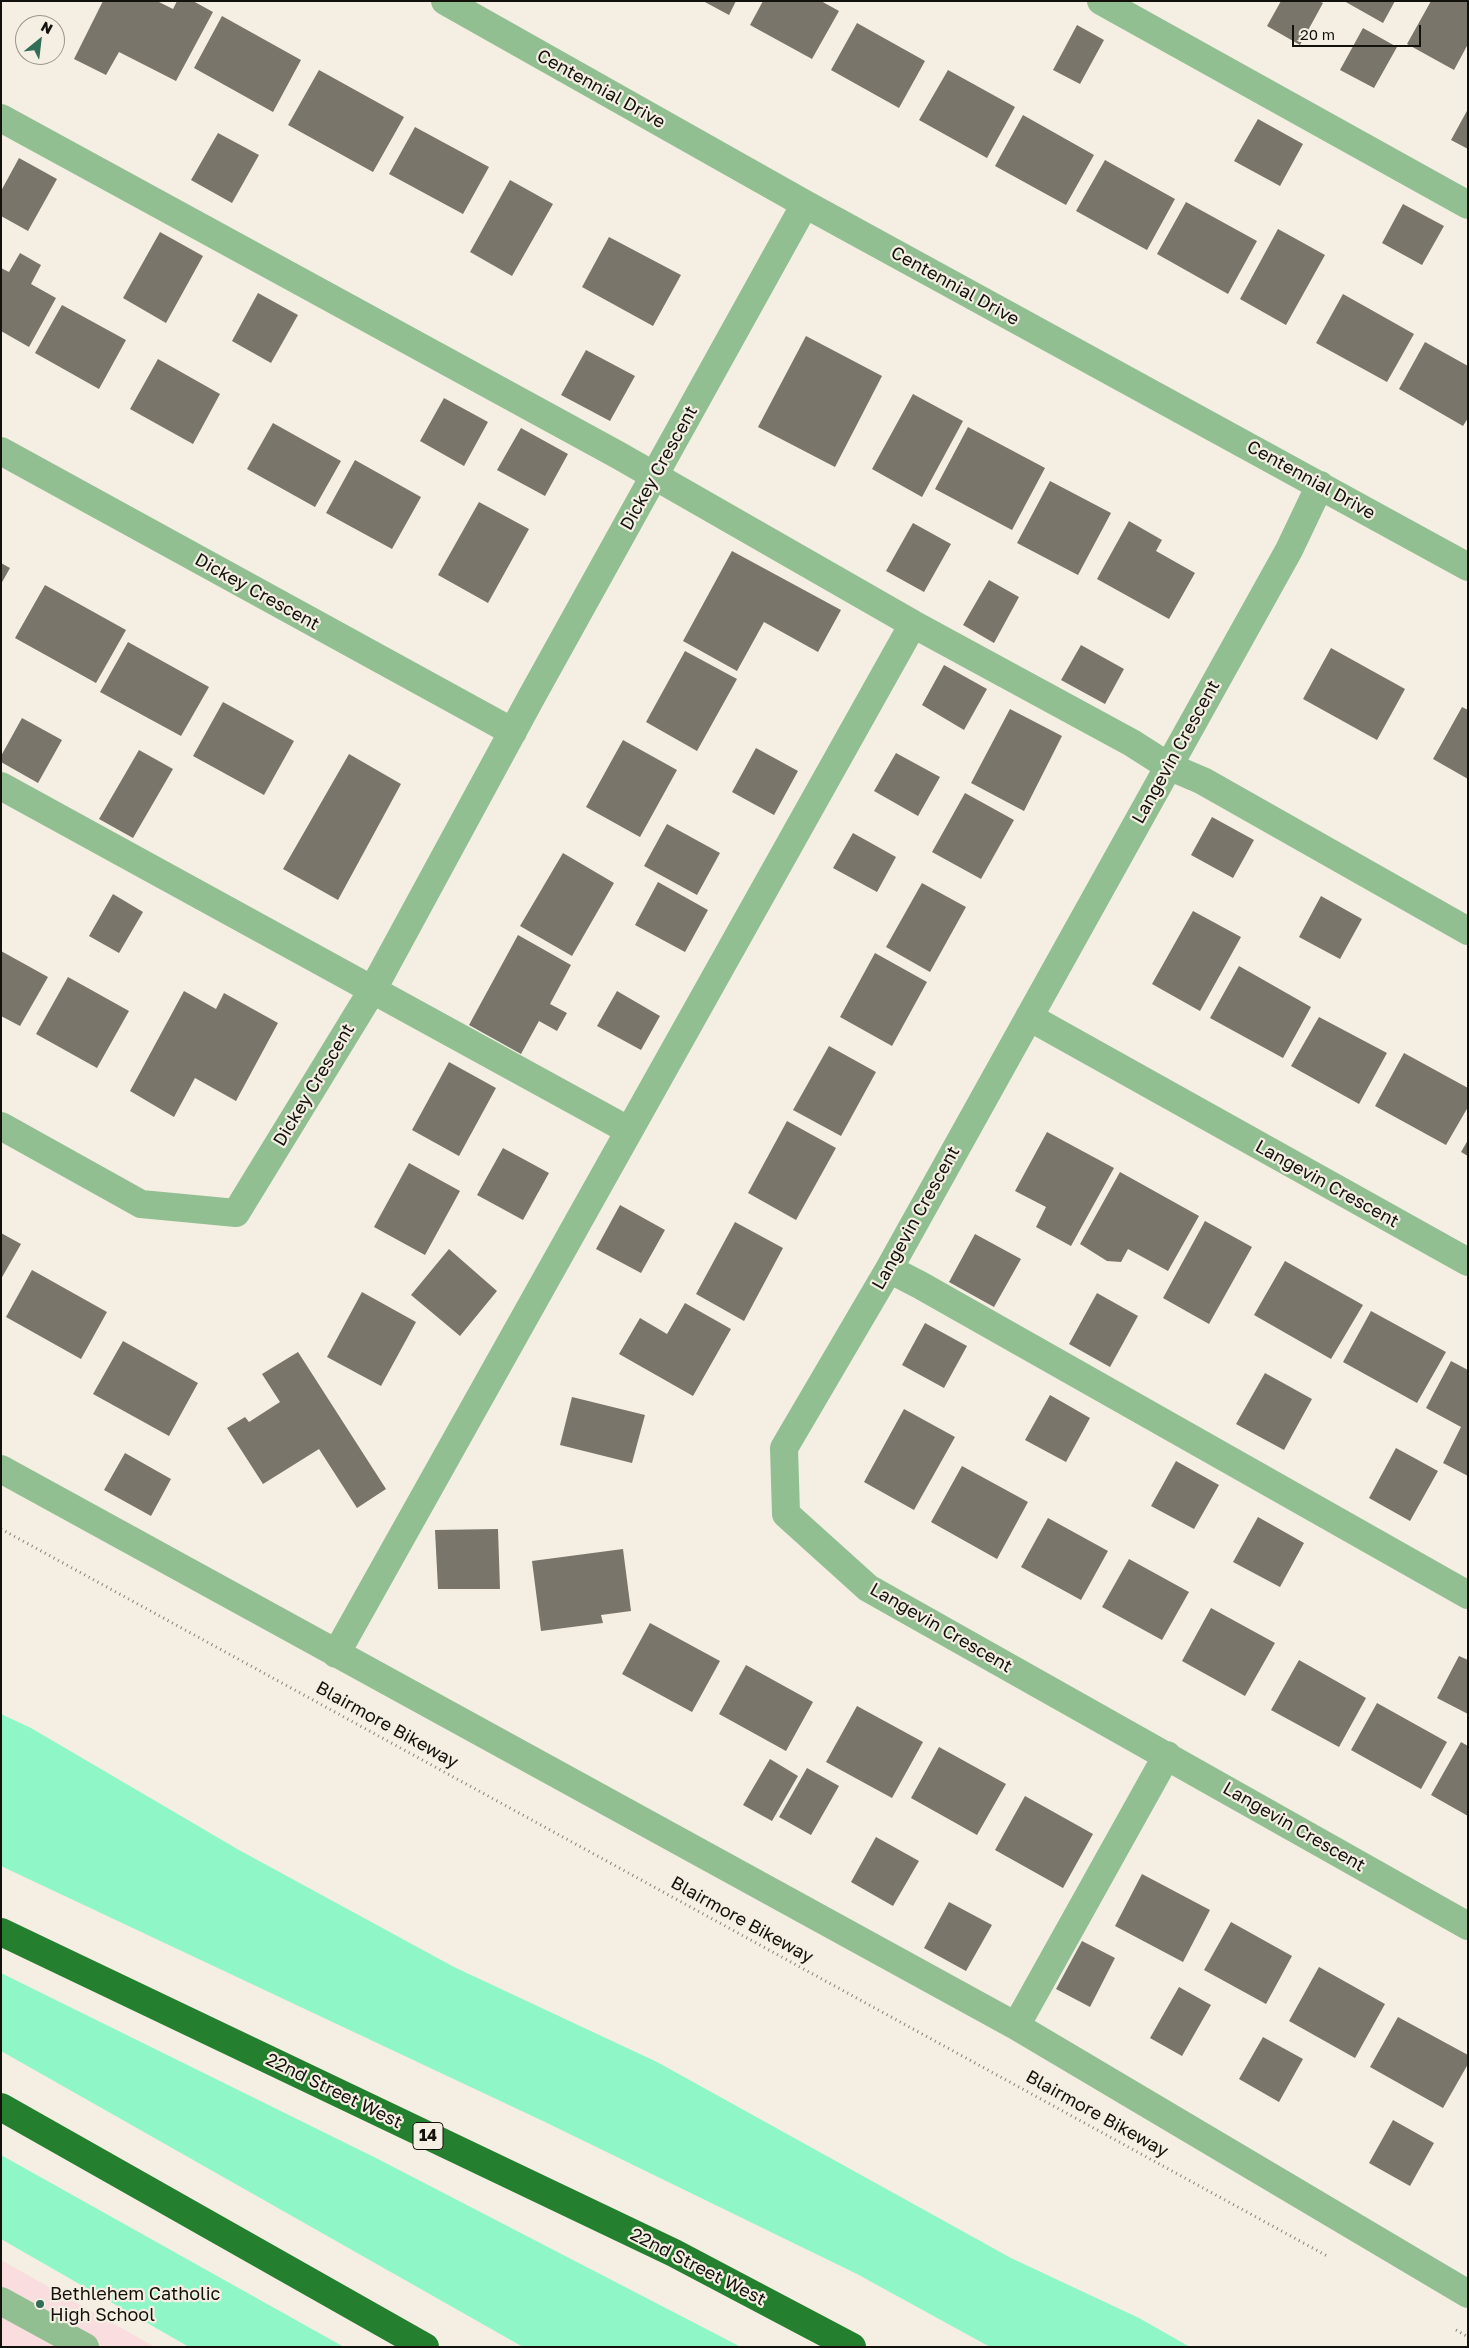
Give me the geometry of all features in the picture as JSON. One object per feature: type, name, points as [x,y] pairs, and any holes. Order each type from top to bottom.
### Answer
[{"type":"highway","name":"22nd Street West","points":[[1,1932],[674,2253],[852,2347]]},
{"type":"highway","points":[[1,2107],[425,2347]]},
{"type":"street","name":"Centennial Drive","points":[[445,1],[805,204],[1468,567]]},
{"type":"street","points":[[1101,1],[1468,205]]},
{"type":"street","points":[[1,118],[654,476],[913,624],[1132,743],[1168,766],[1203,781],[1468,931]]},
{"type":"street","name":"Dickey Crescent","points":[[1,1126],[141,1204],[236,1213],[373,989],[805,204]]},
{"type":"street","name":"Dickey Crescent","points":[[1,452],[513,732]]},
{"type":"street","name":"Langevin Crescent","points":[[1320,485],[1289,550],[1029,1018],[888,1269],[784,1448],[786,1514],[868,1588],[1468,1926]]},
{"type":"street","points":[[336,1654],[913,624]]},
{"type":"street","points":[[1,786],[628,1130]]},
{"type":"street","name":"Langevin Crescent","points":[[1029,1018],[1468,1262]]},
{"type":"street","points":[[888,1269],[928,1289],[1468,1594]]},
{"type":"street","points":[[1,1469],[1016,2026],[1468,2294]]},
{"type":"street","points":[[1016,2026],[1167,1755]]},
{"type":"street","points":[[1,2301],[85,2347]]},
{"type":"path","name":"Blairmore Bikeway","points":[[1,1529],[1331,2259]]},
{"type":"path","points":[[1451,2327],[1468,2338]]},
{"type":"shaded area","name":"Bethlehem Catholic High School","points":[[1,2260],[155,2347],[1,2347]]},
{"type":"green space","points":[[1,1714],[31,1728],[239,1850],[454,1967],[657,2062],[1011,2258],[1139,2318],[1190,2347],[990,2347],[857,2274],[545,2122],[1,1866]]},
{"type":"green space","points":[[1,1973],[376,2158],[741,2347],[523,2347],[1,2051]]},
{"type":"green space","points":[[1,2155],[344,2347],[189,2347],[1,2239]]},
{"type":"building","points":[[103,1],[157,1],[173,9],[177,1],[193,1],[213,12],[176,81],[119,52],[106,75],[74,59]]},
{"type":"building","points":[[703,1],[736,1],[729,15]]},
{"type":"building","points":[[763,1],[821,1],[839,11],[812,59],[750,25]]},
{"type":"building","points":[[1281,1],[1319,1],[1323,3],[1300,45],[1267,26]]},
{"type":"building","points":[[1344,1],[1395,1],[1383,23]]},
{"type":"building","points":[[1431,1],[1468,1],[1468,44],[1454,70],[1407,44]]},
{"type":"building","points":[[222,16],[301,60],[273,112],[194,68]]},
{"type":"building","points":[[857,23],[925,61],[899,108],[831,70]]},
{"type":"building","points":[[1077,25],[1104,40],[1080,84],[1053,70]]},
{"type":"building","points":[[1363,28],[1397,47],[1374,88],[1340,70]]},
{"type":"building","points":[[319,70],[404,117],[373,172],[288,125]]},
{"type":"building","points":[[948,70],[1015,107],[987,158],[919,120]]},
{"type":"building","points":[[1468,109],[1468,149],[1451,140]]},
{"type":"building","points":[[1023,115],[1094,155],[1066,205],[995,166]]},
{"type":"building","points":[[1258,119],[1303,144],[1280,186],[1234,161]]},
{"type":"building","points":[[415,127],[489,167],[463,214],[389,174]]},
{"type":"building","points":[[218,133],[259,155],[232,203],[191,180]]},
{"type":"building","points":[[19,158],[57,179],[28,231],[1,216],[1,191]]},
{"type":"building","points":[[1105,160],[1175,199],[1147,250],[1076,211]]},
{"type":"building","points":[[510,180],[553,204],[512,276],[470,252]]},
{"type":"building","points":[[1186,202],[1257,241],[1228,294],[1157,254]]},
{"type":"building","points":[[1403,204],[1444,226],[1422,265],[1382,243]]},
{"type":"building","points":[[1278,229],[1325,255],[1286,325],[1240,299]]},
{"type":"building","points":[[160,232],[203,256],[166,323],[123,298]]},
{"type":"building","points":[[609,237],[681,275],[653,326],[582,287]]},
{"type":"building","points":[[20,253],[41,265],[31,284],[56,298],[29,347],[1,331],[1,268],[9,272]]},
{"type":"building","points":[[258,293],[298,315],[271,363],[232,341]]},
{"type":"building","points":[[1343,294],[1414,334],[1387,382],[1316,343]]},
{"type":"building","points":[[62,305],[126,340],[99,389],[35,353]]},
{"type":"building","points":[[806,336],[882,376],[835,467],[758,427]]},
{"type":"building","points":[[1425,342],[1468,366],[1468,418],[1463,426],[1399,389]]},
{"type":"building","points":[[586,350],[635,376],[610,421],[561,395]]},
{"type":"building","points":[[158,359],[220,394],[193,444],[130,409]]},
{"type":"building","points":[[913,394],[963,421],[922,497],[872,469]]},
{"type":"building","points":[[444,398],[488,422],[464,466],[420,441]]},
{"type":"building","points":[[273,423],[341,461],[315,507],[247,469]]},
{"type":"building","points":[[968,427],[1045,468],[1012,530],[935,489]]},
{"type":"building","points":[[521,428],[568,454],[545,496],[497,470]]},
{"type":"building","points":[[355,460],[421,497],[392,549],[326,513]]},
{"type":"building","points":[[1050,481],[1111,513],[1078,575],[1017,543]]},
{"type":"building","points":[[479,502],[529,529],[488,603],[438,575]]},
{"type":"building","points":[[1129,521],[1162,540],[1156,551],[1195,573],[1169,619],[1097,579]]},
{"type":"building","points":[[913,523],[951,544],[924,592],[886,571]]},
{"type":"building","points":[[732,551],[841,610],[818,652],[764,622],[737,671],[683,641]]},
{"type":"building","points":[[1,563],[10,568],[1,584]]},
{"type":"building","points":[[989,580],[1019,597],[994,643],[963,625]]},
{"type":"building","points":[[45,585],[126,630],[96,683],[15,638]]},
{"type":"building","points":[[128,642],[209,687],[181,736],[100,692]]},
{"type":"building","points":[[1081,645],[1124,669],[1105,704],[1061,680]]},
{"type":"building","points":[[1331,648],[1405,689],[1377,740],[1303,699]]},
{"type":"building","points":[[685,651],[737,679],[697,751],[646,722]]},
{"type":"building","points":[[944,665],[987,689],[964,730],[922,705]]},
{"type":"building","points":[[223,702],[294,741],[264,795],[193,756]]},
{"type":"building","points":[[1462,707],[1468,710],[1468,779],[1433,759]]},
{"type":"building","points":[[1010,709],[1062,736],[1024,811],[971,783]]},
{"type":"building","points":[[22,718],[62,740],[38,783],[1,762],[1,756]]},
{"type":"building","points":[[623,740],[677,770],[640,837],[586,807]]},
{"type":"building","points":[[756,748],[798,771],[774,815],[732,792]]},
{"type":"building","points":[[139,750],[173,769],[133,838],[99,819]]},
{"type":"building","points":[[896,753],[940,777],[918,816],[874,791]]},
{"type":"building","points":[[349,754],[401,784],[338,900],[283,869]]},
{"type":"building","points":[[965,793],[1014,820],[981,879],[932,852]]},
{"type":"building","points":[[1212,817],[1254,840],[1233,878],[1191,855]]},
{"type":"building","points":[[667,824],[720,853],[697,895],[644,866]]},
{"type":"building","points":[[853,833],[896,857],[877,892],[833,868]]},
{"type":"building","points":[[563,853],[614,883],[572,956],[520,926]]},
{"type":"building","points":[[658,882],[708,910],[685,952],[635,925]]},
{"type":"building","points":[[922,883],[966,907],[930,972],[886,947]]},
{"type":"building","points":[[113,894],[143,912],[119,953],[89,936]]},
{"type":"building","points":[[1321,896],[1362,919],[1340,959],[1299,937]]},
{"type":"building","points":[[1193,911],[1241,937],[1200,1011],[1152,984]]},
{"type":"building","points":[[518,935],[571,965],[550,1004],[567,1013],[557,1031],[539,1021],[521,1054],[469,1025]]},
{"type":"building","points":[[1,951],[48,977],[20,1026],[1,1016]]},
{"type":"building","points":[[875,953],[927,982],[892,1046],[840,1017]]},
{"type":"building","points":[[1239,966],[1311,1007],[1283,1058],[1210,1018]]},
{"type":"building","points":[[68,977],[129,1011],[97,1068],[36,1034]]},
{"type":"building","points":[[184,991],[216,1009],[224,993],[278,1023],[236,1101],[195,1078],[174,1117],[130,1091]]},
{"type":"building","points":[[617,991],[660,1016],[641,1050],[597,1026]]},
{"type":"building","points":[[1319,1017],[1387,1053],[1359,1104],[1291,1066]]},
{"type":"building","points":[[829,1046],[876,1072],[841,1136],[793,1110]]},
{"type":"building","points":[[1404,1053],[1468,1088],[1468,1107],[1446,1145],[1375,1106]]},
{"type":"building","points":[[449,1062],[496,1088],[459,1156],[412,1130]]},
{"type":"building","points":[[787,1121],[836,1148],[796,1220],[748,1193]]},
{"type":"building","points":[[1047,1132],[1114,1168],[1071,1246],[1036,1227],[1046,1207],[1015,1191]]},
{"type":"building","points":[[1468,1140],[1468,1156],[1461,1152]]},
{"type":"building","points":[[503,1148],[549,1173],[523,1220],[477,1195]]},
{"type":"building","points":[[409,1163],[460,1191],[425,1255],[374,1227]]},
{"type":"building","points":[[1120,1172],[1199,1216],[1168,1271],[1128,1249],[1121,1262],[1107,1261],[1080,1244]]},
{"type":"building","points":[[620,1205],[665,1230],[641,1273],[596,1249]]},
{"type":"building","points":[[1205,1221],[1252,1247],[1209,1324],[1163,1298]]},
{"type":"building","points":[[735,1222],[783,1248],[744,1321],[696,1294]]},
{"type":"building","points":[[1,1233],[21,1244],[1,1279]]},
{"type":"building","points":[[975,1234],[1021,1259],[994,1307],[949,1282]]},
{"type":"building","points":[[449,1249],[497,1291],[460,1336],[411,1295]]},
{"type":"building","points":[[1285,1261],[1363,1305],[1331,1359],[1254,1315]]},
{"type":"building","points":[[32,1270],[107,1312],[81,1359],[6,1317]]},
{"type":"building","points":[[362,1292],[416,1322],[381,1386],[327,1357]]},
{"type":"building","points":[[1097,1293],[1138,1316],[1110,1367],[1069,1344]]},
{"type":"building","points":[[685,1303],[731,1329],[693,1396],[619,1354],[640,1318],[667,1334]]},
{"type":"building","points":[[1371,1311],[1446,1352],[1417,1403],[1343,1362]]},
{"type":"building","points":[[925,1323],[967,1346],[944,1388],[902,1365]]},
{"type":"building","points":[[123,1341],[198,1383],[169,1436],[93,1394]]},
{"type":"building","points":[[298,1352],[386,1489],[357,1508],[319,1449],[263,1484],[227,1428],[245,1417],[249,1422],[280,1402],[262,1374]]},
{"type":"building","points":[[1451,1361],[1468,1370],[1468,1476],[1443,1463],[1461,1427],[1426,1408]]},
{"type":"building","points":[[1265,1373],[1312,1399],[1284,1450],[1236,1424]]},
{"type":"building","points":[[1050,1395],[1090,1418],[1066,1462],[1025,1440]]},
{"type":"building","points":[[572,1397],[645,1415],[632,1463],[560,1445]]},
{"type":"building","points":[[904,1409],[955,1437],[914,1510],[864,1482]]},
{"type":"building","points":[[1396,1448],[1438,1471],[1410,1521],[1369,1498]]},
{"type":"building","points":[[125,1453],[171,1479],[151,1516],[104,1490]]},
{"type":"building","points":[[1176,1461],[1219,1485],[1194,1529],[1151,1506]]},
{"type":"building","points":[[962,1466],[1028,1502],[997,1559],[931,1522]]},
{"type":"building","points":[[1258,1517],[1304,1543],[1280,1587],[1233,1562]]},
{"type":"building","points":[[1048,1518],[1108,1551],[1081,1600],[1021,1567]]},
{"type":"building","points":[[498,1529],[500,1589],[438,1589],[435,1530]]},
{"type":"building","points":[[623,1549],[631,1611],[601,1615],[603,1623],[541,1631],[532,1561]]},
{"type":"building","points":[[1129,1559],[1189,1592],[1162,1640],[1102,1607]]},
{"type":"building","points":[[1211,1608],[1275,1643],[1245,1696],[1182,1661]]},
{"type":"building","points":[[650,1623],[720,1661],[692,1712],[622,1674]]},
{"type":"building","points":[[1459,1656],[1468,1660],[1468,1714],[1437,1698]]},
{"type":"building","points":[[1299,1660],[1366,1698],[1339,1747],[1271,1710]]},
{"type":"building","points":[[746,1665],[813,1702],[786,1751],[719,1714]]},
{"type":"building","points":[[1377,1703],[1447,1742],[1421,1789],[1351,1750]]},
{"type":"building","points":[[857,1706],[923,1742],[892,1798],[826,1762]]},
{"type":"building","points":[[1461,1742],[1468,1746],[1468,1816],[1431,1795]]},
{"type":"building","points":[[939,1747],[1006,1784],[977,1835],[911,1798]]},
{"type":"building","points":[[770,1759],[798,1776],[772,1821],[743,1805]]},
{"type":"building","points":[[807,1768],[839,1786],[811,1835],[779,1817]]},
{"type":"building","points":[[1025,1796],[1093,1834],[1063,1888],[995,1850]]},
{"type":"building","points":[[876,1837],[919,1861],[893,1906],[851,1882]]},
{"type":"building","points":[[1142,1874],[1210,1910],[1183,1962],[1115,1926]]},
{"type":"building","points":[[949,1902],[992,1925],[966,1971],[924,1948]]},
{"type":"building","points":[[1231,1922],[1292,1956],[1266,2004],[1204,1970]]},
{"type":"building","points":[[1082,1941],[1115,1958],[1090,2007],[1056,1989]]},
{"type":"building","points":[[1319,1967],[1385,2004],[1355,2058],[1289,2021]]},
{"type":"building","points":[[1179,1987],[1211,2005],[1182,2056],[1150,2038]]},
{"type":"building","points":[[1398,2017],[1468,2055],[1468,2064],[1443,2108],[1370,2067]]},
{"type":"building","points":[[1263,2037],[1303,2059],[1279,2102],[1239,2079]]},
{"type":"building","points":[[1393,2120],[1434,2143],[1410,2186],[1369,2163]]},
{"type":"place","name":"Bethlehem Catholic High School","points":[[40,2304]]}]
